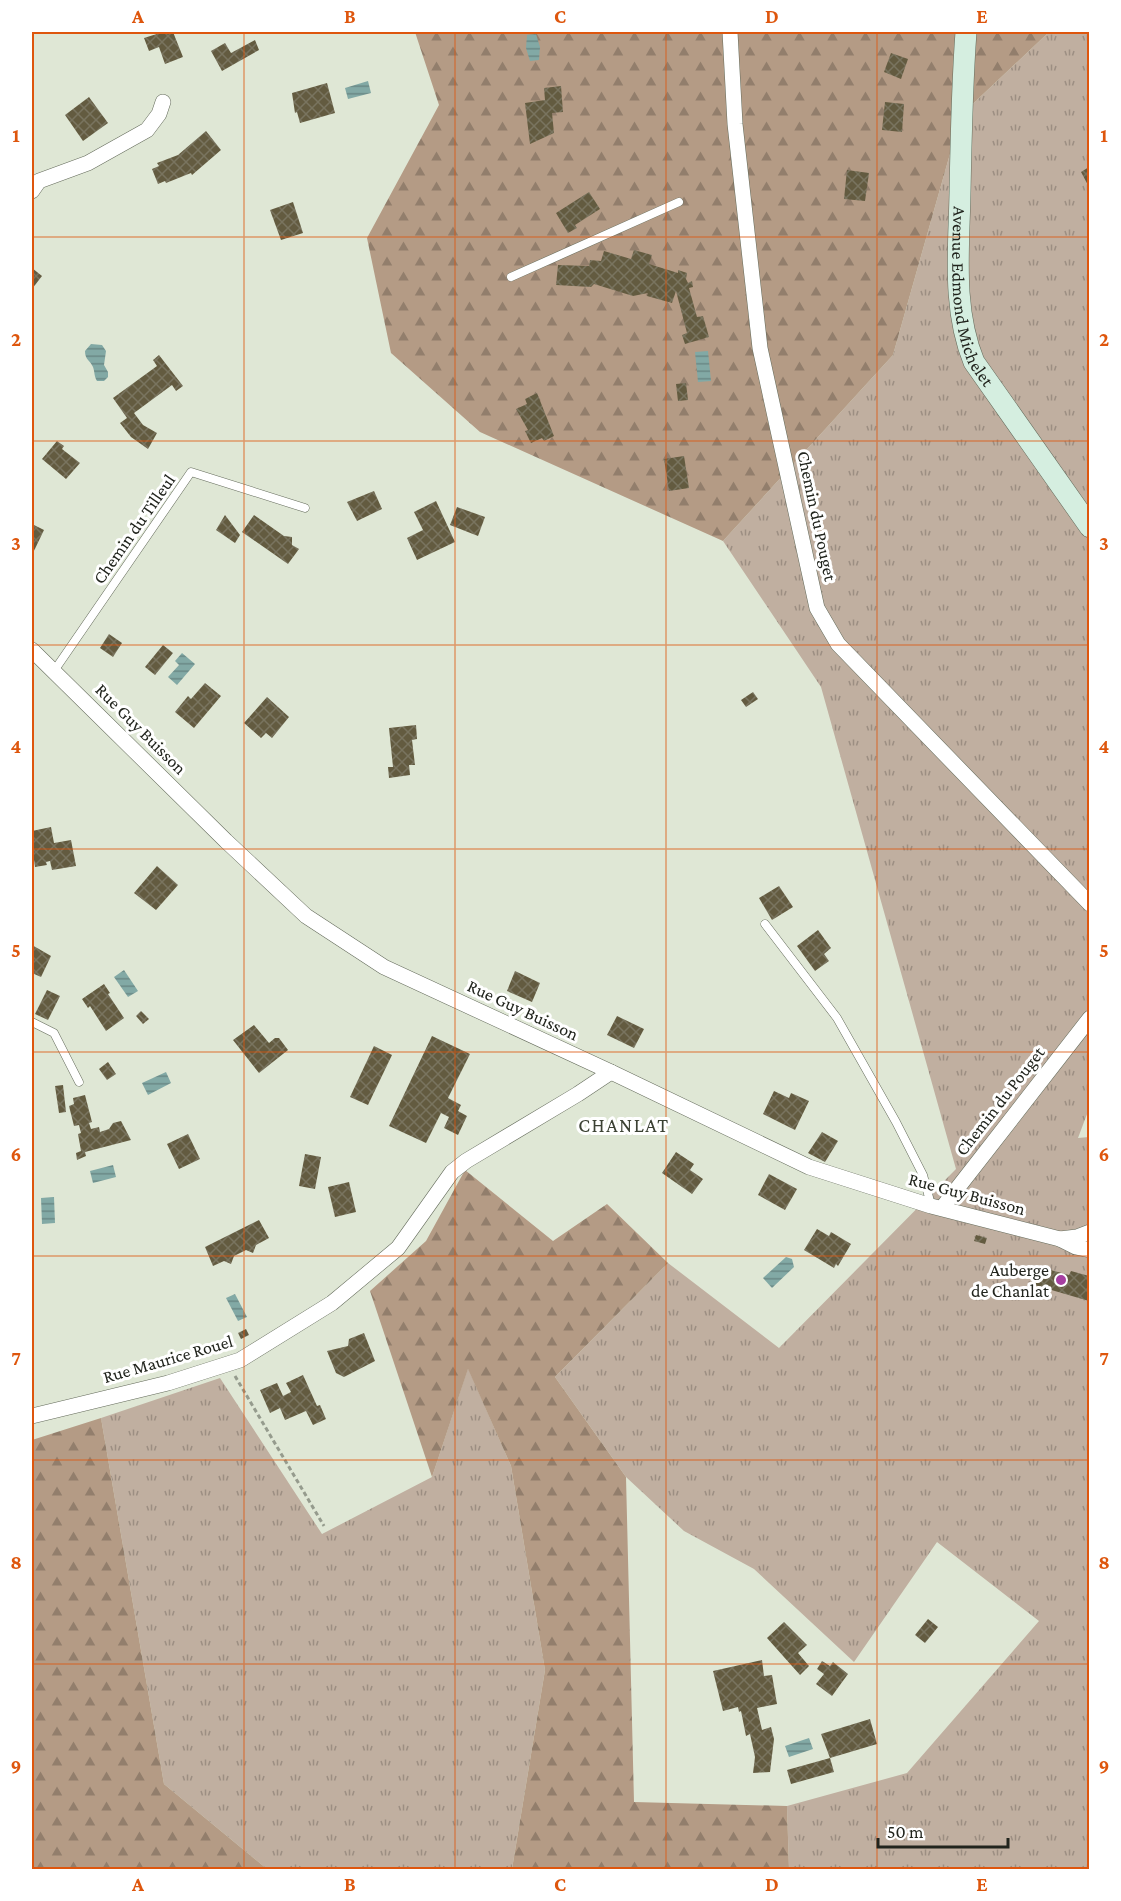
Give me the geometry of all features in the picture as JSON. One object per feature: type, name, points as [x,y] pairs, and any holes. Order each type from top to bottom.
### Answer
[{"type":"main road","name":"Avenue Edmond Michelet","points":[[966,32],[959,266],[961,318],[966,343],[974,362],[1089,527]]},
{"type":"street","name":"Chemin du Pouget","points":[[730,32],[735,124],[760,348],[817,608],[838,644],[1089,904]]},
{"type":"street","points":[[32,191],[39,182],[88,163],[147,130],[159,114],[162,102]]},
{"type":"street","name":"Rue Guy Buisson","points":[[32,650],[226,841],[306,916],[384,967],[809,1167],[936,1207],[1060,1239],[1076,1247],[1089,1250]]},
{"type":"street","name":"Chemin du Pouget","points":[[936,1207],[1089,1018]]},
{"type":"street","name":"Rue Maurice Rouel","points":[[32,1416],[168,1383],[240,1360],[332,1303],[398,1248],[452,1172],[465,1161],[611,1072]]},
{"type":"street","points":[[1060,1239],[1077,1237],[1089,1232]]},
{"type":"lane","points":[[512,277],[679,202]]},
{"type":"lane","name":"Chemin du Tilleul","points":[[54,671],[191,472],[305,508]]},
{"type":"lane","points":[[765,924],[837,1018],[896,1122],[923,1175],[936,1207]]},
{"type":"lane","points":[[32,1022],[54,1033],[79,1082]]},
{"type":"path","points":[[228,1364],[324,1526]]},
{"type":"green space","points":[[415,32],[1049,32],[961,115],[893,355],[723,541],[480,432],[391,353],[367,238],[439,105]]},
{"type":"green space","points":[[1049,32],[1089,32],[1090,1106],[1078,1138],[1089,1137],[1089,1869],[944,1870],[942,1867],[941,1870],[789,1869],[787,1806],[907,1773],[1039,1621],[937,1542],[854,1662],[754,1569],[684,1531],[626,1477],[555,1377],[668,1263],[779,1348],[956,1169],[821,687],[723,541],[893,355],[961,115]]},
{"type":"green space","points":[[465,1170],[553,1241],[607,1204],[668,1263],[555,1377],[626,1477],[634,1802],[787,1806],[789,1869],[512,1869],[545,1670],[511,1466],[468,1369],[432,1477],[370,1291],[426,1241]]},
{"type":"green space","points":[[468,1368],[511,1466],[545,1670],[512,1869],[267,1869],[164,1784],[101,1418],[220,1378],[322,1534],[432,1477]]},
{"type":"green space","points":[[101,1418],[164,1784],[267,1869],[32,1869],[32,1440]]},
{"type":"water","points":[[536,34],[540,47],[539,60],[530,61],[526,48],[527,35]]},
{"type":"water","points":[[368,81],[371,93],[348,99],[345,88]]},
{"type":"water","points":[[91,344],[102,345],[106,351],[104,365],[108,377],[104,381],[97,381],[93,367],[86,356],[85,351]]},
{"type":"water","points":[[708,351],[711,381],[698,382],[695,352]]},
{"type":"water","points":[[182,653],[195,664],[177,685],[168,677],[179,665],[175,661]]},
{"type":"water","points":[[124,970],[138,991],[128,997],[114,977]]},
{"type":"water","points":[[166,1072],[171,1083],[148,1095],[142,1083]]},
{"type":"water","points":[[113,1165],[116,1177],[93,1183],[90,1171]]},
{"type":"water","points":[[54,1197],[55,1223],[42,1224],[41,1198]]},
{"type":"water","points":[[786,1257],[792,1259],[794,1267],[772,1288],[763,1278]]},
{"type":"water","points":[[235,1294],[247,1317],[238,1321],[226,1298]]},
{"type":"water","points":[[809,1738],[813,1749],[789,1757],[785,1746]]},
{"type":"building","points":[[163,32],[173,32],[183,57],[165,64],[159,47],[149,51],[144,38]]},
{"type":"building","points":[[255,40],[259,50],[222,71],[211,51],[225,43],[231,53]]},
{"type":"building","points":[[891,53],[908,59],[901,79],[884,72]]},
{"type":"building","points":[[327,83],[335,113],[300,123],[297,112],[295,113],[292,93]]},
{"type":"building","points":[[561,86],[563,112],[552,113],[554,133],[530,144],[525,103],[545,100],[544,88]]},
{"type":"building","points":[[89,97],[108,123],[83,141],[65,115]]},
{"type":"building","points":[[885,102],[904,104],[902,132],[882,130]]},
{"type":"building","points":[[206,131],[221,150],[192,175],[191,173],[158,184],[152,169],[159,166],[157,163],[178,155]]},
{"type":"building","points":[[1089,167],[1089,187],[1081,172]]},
{"type":"building","points":[[847,170],[869,173],[865,201],[844,199]]},
{"type":"building","points":[[589,192],[600,209],[575,225],[577,228],[568,233],[556,213]]},
{"type":"building","points":[[293,202],[303,233],[281,240],[270,210]]},
{"type":"building","points":[[634,250],[652,255],[649,264],[678,273],[678,270],[687,273],[688,283],[692,281],[693,287],[689,288],[697,317],[703,316],[709,337],[685,344],[682,335],[687,333],[676,291],[672,303],[647,296],[648,293],[633,296],[594,284],[591,287],[556,285],[558,265],[589,266],[590,260],[601,261],[604,251],[631,259]]},
{"type":"building","points":[[32,268],[42,276],[32,289]]},
{"type":"building","points":[[159,355],[183,386],[176,391],[172,385],[134,413],[143,425],[157,433],[148,449],[131,437],[120,423],[127,418],[113,398],[157,366],[153,360]]},
{"type":"building","points":[[686,383],[688,400],[678,401],[676,384]]},
{"type":"building","points":[[537,393],[554,436],[544,441],[542,438],[531,443],[525,431],[528,430],[516,409],[527,404],[525,399]]},
{"type":"building","points":[[57,441],[64,446],[62,449],[80,463],[66,479],[42,459]]},
{"type":"building","points":[[684,456],[689,488],[669,491],[664,459]]},
{"type":"building","points":[[374,491],[382,509],[357,521],[347,502]]},
{"type":"building","points":[[436,501],[455,542],[417,560],[407,538],[423,530],[414,512]]},
{"type":"building","points":[[457,507],[485,517],[478,536],[450,525]]},
{"type":"building","points":[[225,515],[240,535],[235,543],[216,530]]},
{"type":"building","points":[[254,515],[284,536],[292,537],[292,545],[299,549],[288,564],[242,532]]},
{"type":"building","points":[[32,524],[44,530],[32,555]]},
{"type":"building","points":[[109,634],[122,643],[113,657],[100,648]]},
{"type":"building","points":[[163,645],[173,653],[155,675],[145,667]]},
{"type":"building","points":[[205,683],[221,696],[194,728],[175,712],[188,696],[191,699]]},
{"type":"building","points":[[753,692],[758,699],[746,707],[741,700]]},
{"type":"building","points":[[267,697],[289,717],[272,738],[266,733],[261,738],[244,723]]},
{"type":"building","points":[[416,725],[417,739],[412,740],[415,765],[409,765],[410,775],[389,778],[388,767],[393,767],[389,728]]},
{"type":"building","points":[[51,827],[54,843],[71,840],[76,866],[52,870],[50,861],[46,862],[47,865],[35,867],[32,831]]},
{"type":"building","points":[[157,866],[178,885],[156,910],[134,893]]},
{"type":"building","points":[[779,886],[793,907],[772,920],[759,898]]},
{"type":"building","points":[[818,930],[831,948],[824,954],[829,961],[815,971],[797,946]]},
{"type":"building","points":[[32,945],[51,956],[41,977],[32,973]]},
{"type":"building","points":[[515,971],[540,983],[532,1002],[507,991]]},
{"type":"building","points":[[104,984],[124,1018],[106,1031],[90,1006],[88,1008],[82,999]]},
{"type":"building","points":[[47,990],[60,996],[48,1020],[35,1014]]},
{"type":"building","points":[[141,1011],[149,1019],[143,1024],[136,1016]]},
{"type":"building","points":[[617,1016],[644,1029],[634,1048],[607,1035]]},
{"type":"building","points":[[254,1025],[269,1043],[279,1038],[288,1050],[259,1073],[233,1040]]},
{"type":"building","points":[[432,1036],[470,1054],[448,1098],[461,1105],[458,1111],[467,1116],[458,1135],[444,1128],[449,1117],[441,1113],[426,1143],[389,1126]]},
{"type":"building","points":[[374,1046],[392,1055],[368,1105],[350,1097]]},
{"type":"building","points":[[108,1062],[116,1074],[107,1080],[99,1069]]},
{"type":"building","points":[[63,1085],[66,1112],[59,1113],[55,1086]]},
{"type":"building","points":[[774,1091],[789,1098],[791,1093],[809,1101],[795,1130],[763,1114]]},
{"type":"building","points":[[85,1095],[92,1122],[89,1123],[91,1129],[99,1127],[100,1132],[109,1129],[113,1123],[121,1121],[131,1140],[85,1152],[86,1156],[77,1160],[76,1153],[81,1151],[78,1134],[81,1133],[79,1125],[74,1126],[69,1106],[74,1104],[73,1098]]},
{"type":"building","points":[[822,1132],[838,1141],[825,1162],[808,1153]]},
{"type":"building","points":[[188,1134],[200,1159],[179,1169],[167,1144]]},
{"type":"building","points":[[676,1152],[694,1164],[690,1170],[703,1179],[692,1194],[662,1173]]},
{"type":"building","points":[[305,1154],[321,1157],[315,1189],[299,1186]]},
{"type":"building","points":[[769,1174],[797,1189],[785,1210],[758,1195]]},
{"type":"building","points":[[349,1182],[356,1212],[335,1217],[328,1187]]},
{"type":"building","points":[[259,1220],[269,1238],[256,1245],[253,1253],[246,1250],[234,1256],[231,1264],[224,1261],[213,1266],[205,1247]]},
{"type":"building","points":[[817,1229],[829,1236],[831,1232],[851,1244],[838,1266],[836,1264],[834,1268],[804,1250]]},
{"type":"building","points":[[976,1235],[987,1238],[985,1244],[974,1241]]},
{"type":"building","name":"Auberge de Chanlat","points":[[1036,1266],[1069,1275],[1071,1271],[1089,1276],[1089,1301],[1031,1284]]},
{"type":"building","points":[[246,1329],[249,1335],[241,1339],[238,1333]]},
{"type":"building","points":[[364,1333],[375,1361],[344,1377],[336,1373],[327,1351],[348,1346],[349,1339]]},
{"type":"building","points":[[303,1375],[317,1406],[320,1405],[326,1419],[313,1425],[306,1411],[285,1420],[280,1408],[270,1413],[260,1390],[277,1383],[283,1396],[291,1392],[286,1383]]},
{"type":"building","points":[[928,1619],[938,1627],[925,1643],[915,1635]]},
{"type":"building","points":[[784,1622],[807,1645],[798,1653],[809,1666],[800,1675],[767,1638]]},
{"type":"building","points":[[762,1660],[764,1676],[772,1675],[777,1704],[757,1708],[762,1730],[771,1727],[774,1739],[770,1772],[753,1773],[755,1757],[750,1734],[746,1736],[741,1711],[739,1712],[738,1707],[723,1711],[713,1671]]},
{"type":"building","points":[[822,1661],[830,1666],[833,1662],[848,1674],[832,1696],[816,1684],[824,1674],[817,1669]]},
{"type":"building","points":[[870,1719],[877,1744],[830,1758],[821,1734]]},
{"type":"building","points":[[830,1758],[834,1772],[791,1784],[787,1770]]},
{"type":"place","name":"Auberge de Chanlat","points":[[1061,1280]]},
{"type":"district","name":"CHANLAT","points":[[624,1125]]}]
